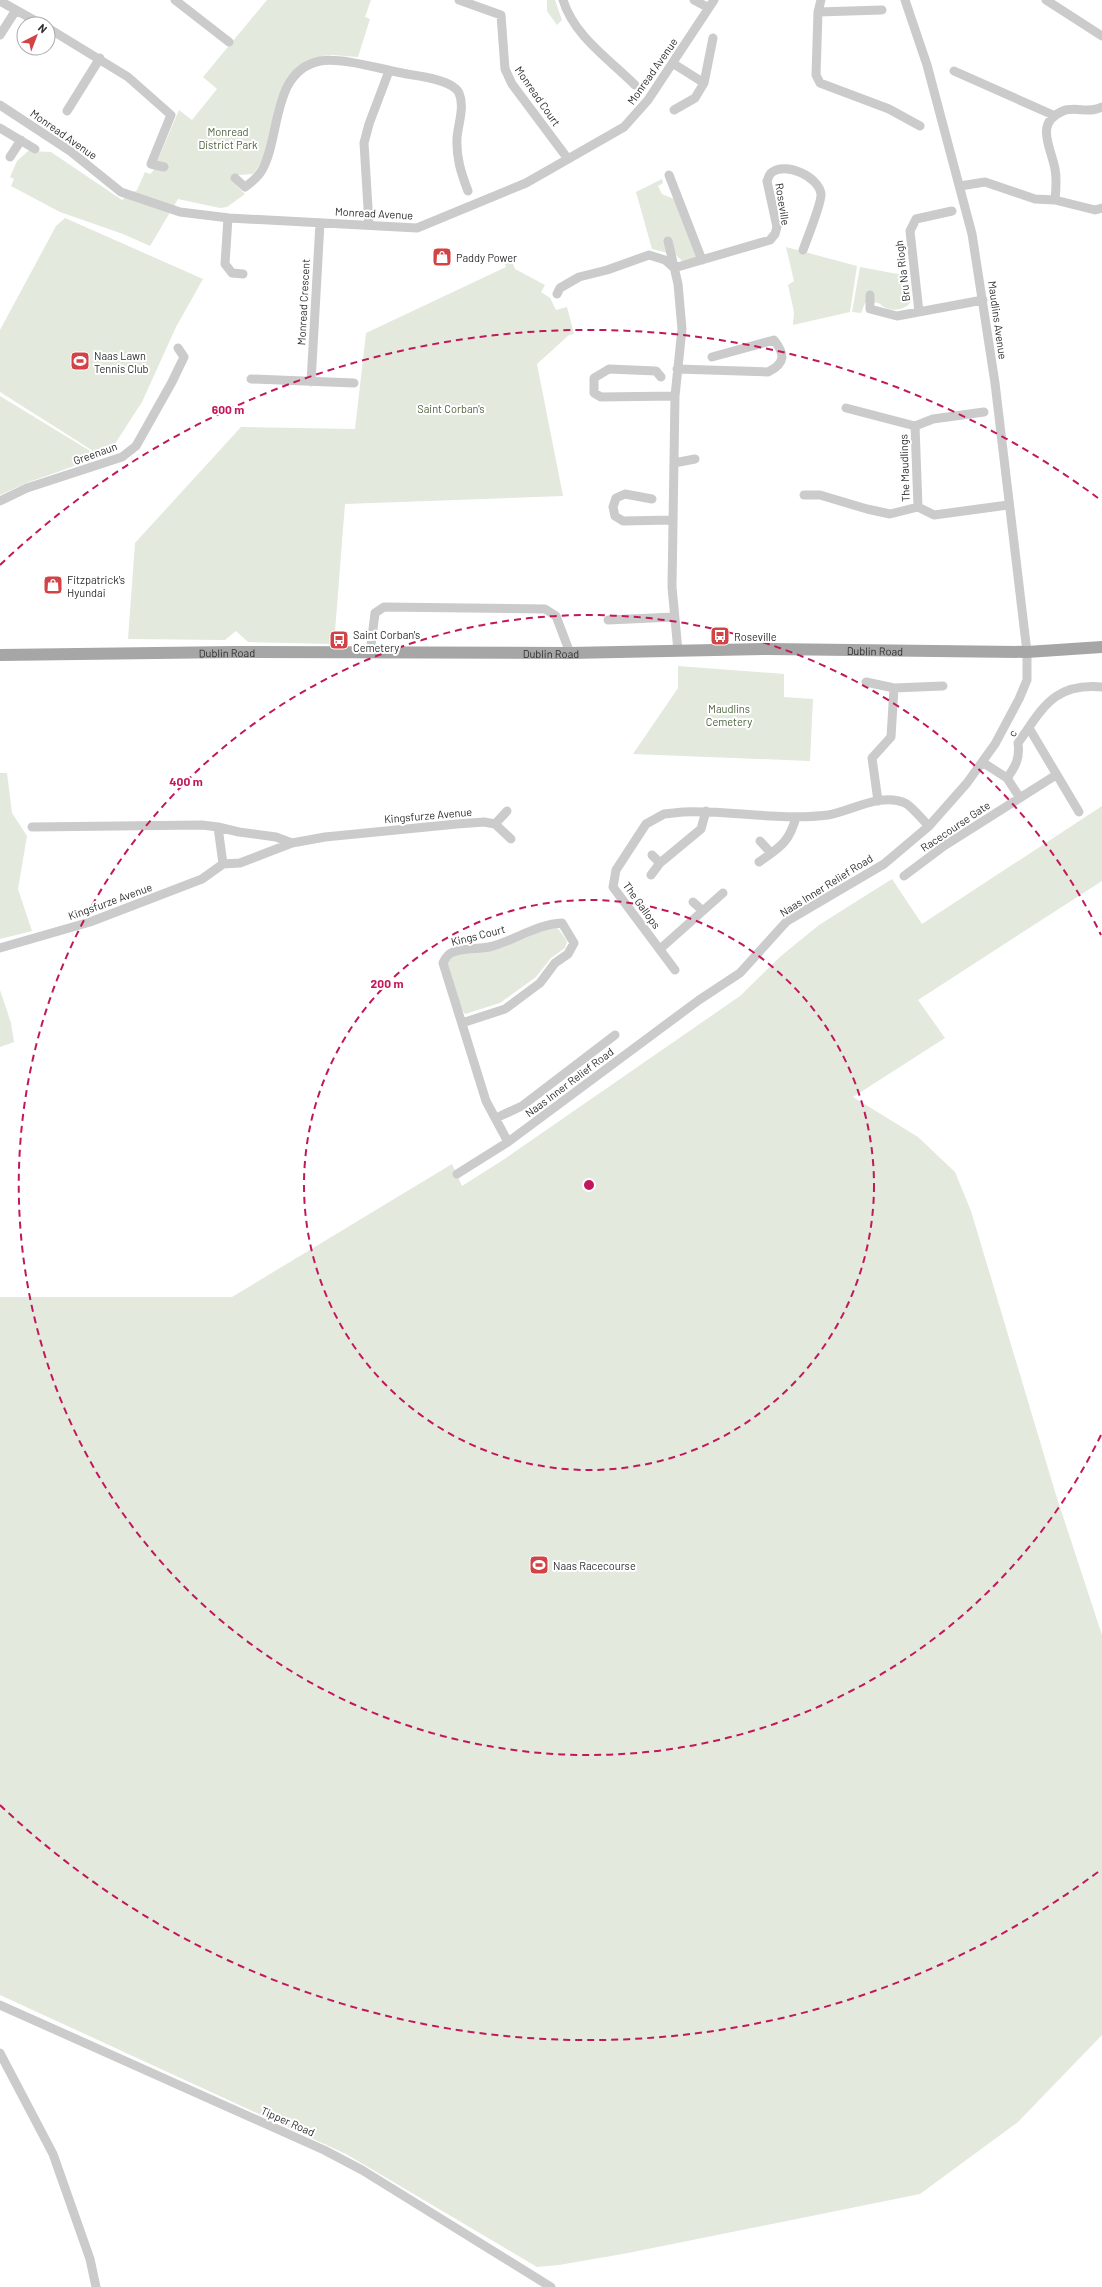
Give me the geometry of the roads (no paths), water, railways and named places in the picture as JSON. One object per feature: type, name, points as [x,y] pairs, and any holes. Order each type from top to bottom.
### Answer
[{"type":"main road","name":"Dublin Road","points":[[0,654],[570,654],[768,649],[1027,652],[1102,647]]},
{"type":"street","points":[[175,0],[229,42]]},
{"type":"street","name":"Monread Court","points":[[459,0],[501,15],[505,69],[512,84],[568,159]]},
{"type":"street","points":[[563,0],[568,15],[585,37],[634,85]]},
{"type":"street","points":[[694,0],[709,8]]},
{"type":"street","name":"Monread Avenue","points":[[0,105],[70,151],[121,192],[180,212],[228,218],[369,224],[417,228],[526,183],[624,127],[648,100],[674,64],[714,0]]},
{"type":"street","points":[[820,0],[818,12],[816,75],[820,83],[889,109],[920,126]]},
{"type":"street","name":"Maudlins Avenue","points":[[905,0],[927,65],[972,234],[983,300],[1027,652]]},
{"type":"street","points":[[1046,0],[1102,36]]},
{"type":"street","points":[[0,1],[27,16]]},
{"type":"street","points":[[0,35],[16,10]]},
{"type":"street","points":[[818,12],[882,10]]},
{"type":"street","points":[[56,33],[100,58],[128,77],[171,115],[151,164],[164,167]]},
{"type":"street","points":[[674,110],[695,98],[704,83],[713,38]]},
{"type":"street","points":[[67,111],[100,58]]},
{"type":"street","points":[[235,178],[245,187],[256,179],[271,149],[281,101],[294,77],[304,69],[320,61],[355,63],[389,71],[427,77],[453,86],[459,92],[462,103],[457,139],[459,168],[468,191]]},
{"type":"street","points":[[674,64],[704,83]]},
{"type":"street","points":[[369,224],[364,143],[369,124],[389,71]]},
{"type":"street","points":[[954,72],[1053,115]]},
{"type":"street","points":[[1055,200],[1055,170],[1046,136],[1046,128],[1053,115],[1065,110],[1084,110],[1102,107]]},
{"type":"street","points":[[0,128],[35,149]]},
{"type":"street","points":[[10,157],[21,140]]},
{"type":"street","name":"Roseville","points":[[674,268],[770,240],[775,234],[777,227],[767,181],[771,173],[781,169],[791,170],[815,181],[819,186],[821,196],[803,250]]},
{"type":"street","points":[[669,175],[702,260]]},
{"type":"street","points":[[960,186],[985,182],[1035,199],[1055,200],[1095,210],[1102,208]]},
{"type":"street","name":"Bru Na Riogh","points":[[919,312],[910,231],[916,219],[952,211]]},
{"type":"street","points":[[228,218],[225,264],[232,272],[243,274]]},
{"type":"street","name":"Monread Crescent","points":[[311,382],[320,222]]},
{"type":"street","points":[[668,241],[674,268],[682,329],[675,396],[672,587],[678,651]]},
{"type":"street","points":[[557,294],[560,288],[579,277],[607,270],[636,259],[649,256],[665,260],[674,268]]},
{"type":"street","name":"Bru Na Riogh","points":[[870,295],[870,309],[897,316],[983,300]]},
{"type":"street","points":[[677,369],[768,372],[777,368],[782,361],[782,350],[774,340],[712,358]]},
{"type":"street","name":"Greenaun","points":[[0,501],[27,488],[122,457],[136,446],[172,382],[184,357],[178,348]]},
{"type":"street","points":[[660,377],[656,371],[609,369],[594,378],[594,393],[601,397],[675,396]]},
{"type":"street","points":[[251,380],[354,383]]},
{"type":"street","name":"The Maudlings","points":[[846,408],[915,426],[918,507]]},
{"type":"street","points":[[915,426],[934,419],[984,412]]},
{"type":"street","points":[[674,463],[695,459]]},
{"type":"street","points":[[652,499],[625,494],[616,498],[613,507],[615,516],[624,521],[673,520]]},
{"type":"street","name":"The Maudlings","points":[[804,495],[820,495],[866,509],[890,514],[918,507],[934,515],[1008,505]]},
{"type":"street","points":[[370,653],[375,613],[384,607],[545,610],[556,616],[570,654]]},
{"type":"street","points":[[608,620],[674,617]]},
{"type":"street","name":"Naas Inner Relief Road","points":[[457,1174],[508,1142],[699,1000],[740,973],[787,921],[884,864],[929,826],[967,783],[995,744],[1019,700],[1027,680],[1027,652]]},
{"type":"street","points":[[866,682],[894,688],[943,686]]},
{"type":"street","name":"c","points":[[1006,778],[1015,768],[1019,756],[1018,743],[1048,702],[1067,690],[1102,687]]},
{"type":"street","points":[[878,801],[872,758],[891,737],[894,688]]},
{"type":"street","points":[[1029,728],[1079,812]]},
{"type":"street","points":[[982,762],[1006,778],[1020,798]]},
{"type":"street","name":"Racecourse Gate","points":[[904,876],[944,846],[1056,775]]},
{"type":"street","name":"The Gallops","points":[[675,970],[613,887],[616,870],[646,824],[664,814],[706,811],[796,817],[829,814],[878,801],[906,803],[929,826]]},
{"type":"street","points":[[507,811],[495,824],[511,839]]},
{"type":"street","points":[[651,874],[660,863],[701,829],[706,811]]},
{"type":"street","points":[[759,862],[784,844],[792,833],[796,817]]},
{"type":"street","name":"Kingsfurze Avenue","points":[[0,948],[97,920],[202,879],[223,864],[240,863],[292,843],[325,837],[449,825],[484,822],[495,824]]},
{"type":"street","points":[[32,827],[202,825],[239,832],[276,836],[292,843]]},
{"type":"street","points":[[218,827],[223,864]]},
{"type":"street","points":[[760,841],[771,853]]},
{"type":"street","points":[[652,855],[660,863]]},
{"type":"street","points":[[914,869],[919,878]]},
{"type":"street","name":"The Gallops","points":[[660,949],[723,893]]},
{"type":"street","points":[[693,902],[703,911]]},
{"type":"street","name":"Kings Court","points":[[462,1023],[505,1009],[540,983],[555,963],[568,954],[574,943],[562,923],[548,924],[528,934],[490,946],[453,952],[447,956],[443,963],[486,1101],[508,1142]]},
{"type":"street","points":[[496,1118],[522,1106],[615,1035]]},
{"type":"street","name":"Tipper Road","points":[[0,2005],[324,2150],[362,2170],[552,2287]]},
{"type":"street","points":[[0,2052],[53,2154],[90,2259],[96,2287]]},
{"type":"place","name":"Paddy Power","points":[[442,257]]},
{"type":"place","name":"Naas Lawn Tennis Club","points":[[80,361]]},
{"type":"place","name":"Fitzpatrick's Hyundai","points":[[53,585]]},
{"type":"place","name":"Roseville","points":[[720,636]]},
{"type":"place","name":"Saint Corban's Cemetery","points":[[339,640]]},
{"type":"place","name":"Naas Racecourse","points":[[539,1565]]},
{"type":"park label","name":"Monread District Park","points":[[228,137]]},
{"type":"park label","name":"Saint Corban's","points":[[451,408]]},
{"type":"park label","name":"Maudlins Cemetery","points":[[729,714]]}]
